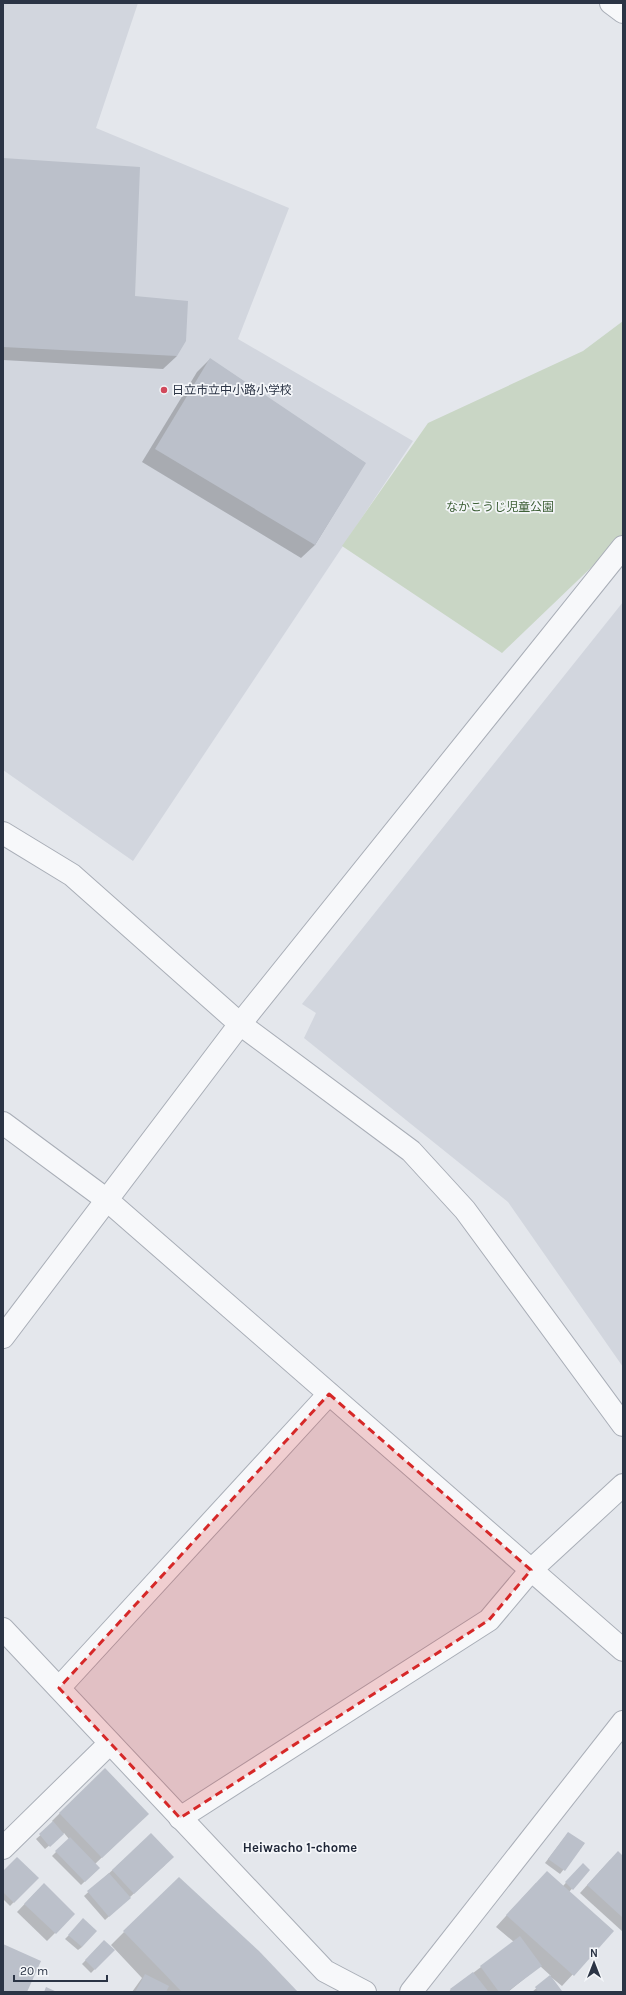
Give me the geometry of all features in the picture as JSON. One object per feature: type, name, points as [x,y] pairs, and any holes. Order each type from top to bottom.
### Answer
[{"type":"street","points":[[611,3],[623,12]]},
{"type":"street","points":[[3,1337],[240,1024],[623,547]]},
{"type":"street","points":[[3,833],[72,875],[240,1024],[411,1151],[465,1210],[623,1425]]},
{"type":"street","points":[[3,1123],[107,1200],[623,1650]]},
{"type":"street","points":[[59,1688],[329,1394]]},
{"type":"street","points":[[180,1818],[489,1620],[531,1570],[623,1485]]},
{"type":"street","points":[[3,1629],[325,1971],[363,1991]]},
{"type":"street","points":[[411,1992],[623,1722]]},
{"type":"street","points":[[3,1848],[110,1743]]},
{"type":"highlighted area","points":[[329,1394],[531,1570],[489,1620],[180,1818],[59,1688]]},
{"type":"shaded area","name":"日立市立中小路小学校","points":[[3,3],[138,3],[96,128],[289,208],[238,339],[413,441],[133,861],[3,770]]},
{"type":"shaded area","points":[[623,602],[623,1367],[508,1202],[304,1038],[316,1013],[302,1004]]},
{"type":"green space","name":"なかこうじ児童公園","points":[[623,321],[623,537],[502,653],[342,546],[428,423],[583,351]]},
{"type":"building","points":[[3,158],[140,167],[135,296],[188,301],[186,341],[177,356],[3,347]]},
{"type":"building","points":[[210,358],[366,463],[315,545],[155,449]]},
{"type":"building","points":[[105,1768],[149,1814],[102,1858],[59,1813]]},
{"type":"building","points":[[53,1821],[64,1834],[50,1847],[39,1834]]},
{"type":"building","points":[[568,1832],[585,1843],[565,1871],[548,1859]]},
{"type":"building","points":[[151,1833],[174,1857],[134,1894],[112,1870]]},
{"type":"building","points":[[70,1837],[100,1868],[85,1882],[55,1851]]},
{"type":"building","points":[[618,1851],[623,1856],[623,1918],[587,1885]]},
{"type":"building","points":[[17,1857],[39,1878],[14,1903],[3,1892],[3,1871]]},
{"type":"building","points":[[583,1863],[590,1870],[573,1890],[565,1882]]},
{"type":"building","points":[[547,1871],[614,1931],[574,1976],[506,1915]]},
{"type":"building","points":[[109,1873],[131,1898],[109,1917],[87,1891]]},
{"type":"building","points":[[179,1877],[259,1951],[298,1992],[182,1992],[123,1931]]},
{"type":"building","points":[[44,1883],[75,1914],[56,1934],[24,1904]]},
{"type":"building","points":[[83,1918],[97,1931],[82,1947],[68,1935]]},
{"type":"building","points":[[520,1936],[542,1966],[507,1992],[499,1992],[480,1966]]},
{"type":"building","points":[[104,1940],[115,1950],[95,1970],[85,1960]]},
{"type":"building","points":[[3,1944],[41,1961],[27,1992],[3,1992]]},
{"type":"building","points":[[473,1972],[488,1991],[452,1992],[450,1989]]},
{"type":"building","points":[[145,1974],[169,1986],[166,1992],[135,1992]]},
{"type":"building","points":[[550,1975],[562,1991],[538,1992],[535,1987]]},
{"type":"building","points":[[46,1987],[57,1992],[44,1992]]},
{"type":"place","name":"日立市立中小路小学校","points":[[164,390]]},
{"type":"district","name":"Heiwacho 1-chome","points":[[300,1847]]}]
